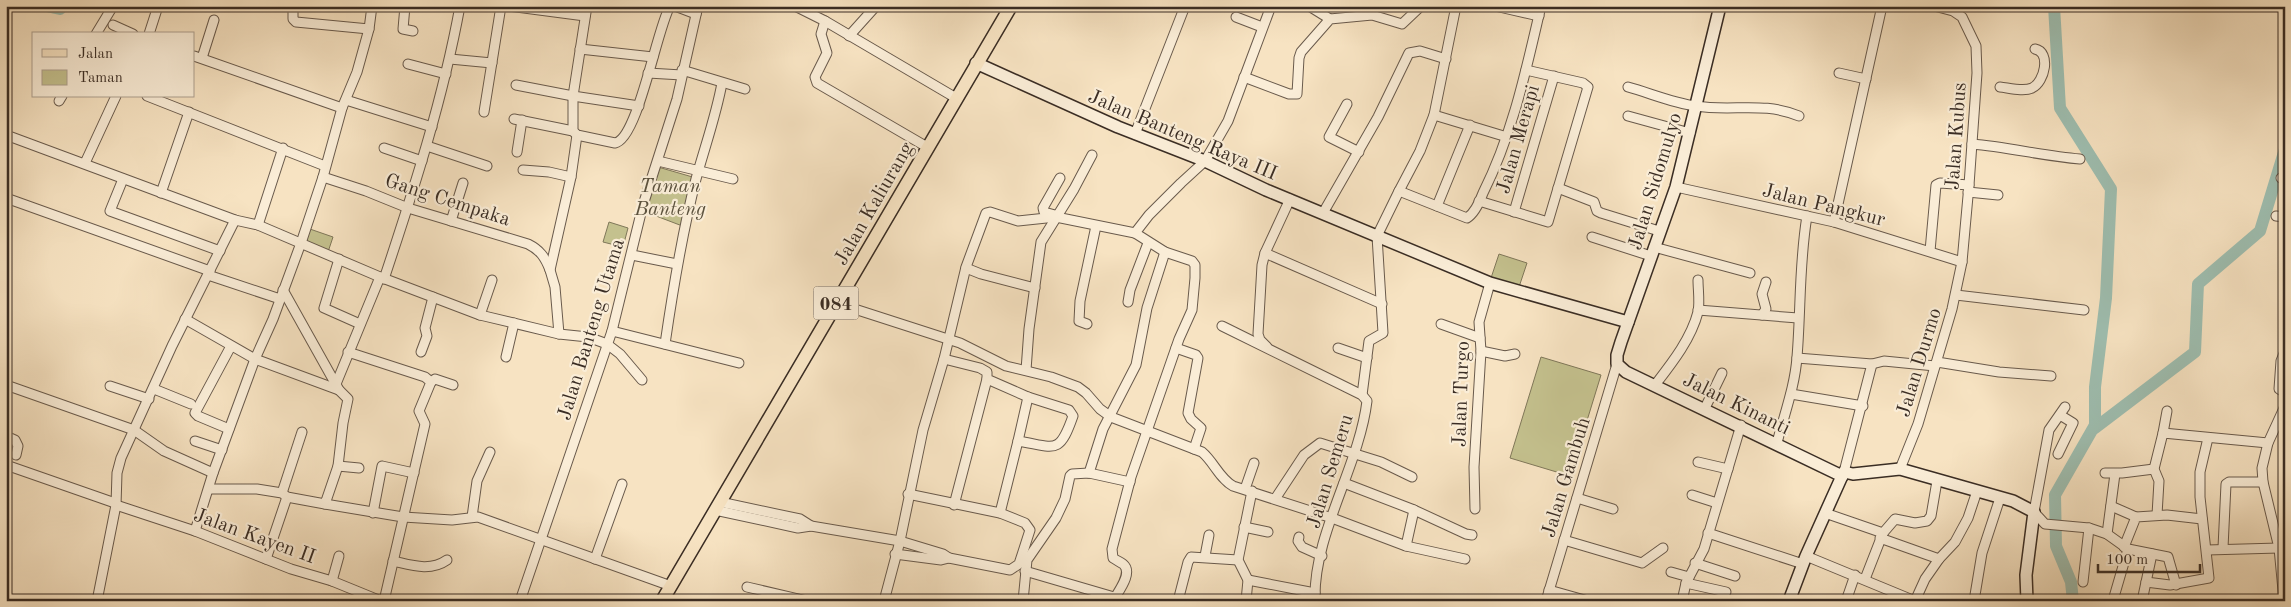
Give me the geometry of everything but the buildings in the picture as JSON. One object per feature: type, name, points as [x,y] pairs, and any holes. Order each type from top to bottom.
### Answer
[{"type":"main road","name":"Jalan Kaliurang","points":[[662,601],[1011,6]]},
{"type":"street","points":[[97,32],[113,6]]},
{"type":"street","points":[[150,32],[158,6]]},
{"type":"street","points":[[293,6],[293,19],[296,22],[369,28]]},
{"type":"street","points":[[195,531],[229,429],[301,243],[323,177],[344,104],[357,72],[369,28],[372,6]]},
{"type":"street","points":[[405,6],[403,28],[413,31]]},
{"type":"street","points":[[484,112],[501,6]]},
{"type":"street","points":[[508,6],[585,16]]},
{"type":"street","points":[[559,334],[555,287],[550,270],[571,177],[575,133],[573,96],[587,6]]},
{"type":"street","points":[[517,152],[518,120],[618,143],[624,138],[639,106],[670,6]]},
{"type":"street","points":[[675,6],[697,10]]},
{"type":"street","points":[[849,36],[876,6]]},
{"type":"street","points":[[1135,134],[1185,6]]},
{"type":"street","points":[[1135,234],[1155,209],[1205,162],[1228,121],[1271,6]]},
{"type":"street","points":[[1314,8],[1330,19],[1372,15],[1402,24],[1421,6]]},
{"type":"street","points":[[1362,395],[1370,339],[1380,337],[1383,333],[1377,236],[1420,151],[1434,115],[1456,6]]},
{"type":"street","points":[[1494,6],[1539,16]]},
{"type":"street","points":[[1399,190],[1467,218],[1479,201],[1507,137],[1526,70],[1541,6]]},
{"type":"street","name":"Jalan Sidomulyo","points":[[1617,364],[1617,355],[1628,322],[1676,187],[1720,6]]},
{"type":"street","points":[[1834,222],[1882,6]]},
{"type":"street","name":"Jalan Kubus","points":[[1934,6],[1953,11],[1962,17],[1976,46],[1976,85],[1962,262]]},
{"type":"street","points":[[337,387],[348,352],[382,278],[408,208],[450,59],[456,7]]},
{"type":"street","points":[[796,7],[825,21],[956,98]]},
{"type":"street","name":"Jalan Banteng Utama","points":[[520,601],[612,330],[697,10]]},
{"type":"street","points":[[1236,17],[1262,27]]},
{"type":"street","points":[[1244,77],[1289,94],[1297,94],[1301,52],[1330,19]]},
{"type":"street","points":[[214,20],[198,57],[344,104],[432,127]]},
{"type":"street","points":[[825,21],[821,34],[828,53],[815,76],[817,83],[927,147]]},
{"type":"street","points":[[113,25],[129,32]]},
{"type":"street","points":[[580,49],[653,57]]},
{"type":"street","points":[[2000,87],[2028,89],[2038,84],[2043,76],[2044,56],[2042,51],[2035,49]]},
{"type":"street","points":[[1323,213],[1360,152],[1409,53],[1420,51],[1446,59]]},
{"type":"street","points":[[450,59],[492,64]]},
{"type":"street","name":"Jalan Banteng Raya III","points":[[976,63],[1135,134],[1490,283],[1628,322]]},
{"type":"street","points":[[408,64],[446,74]]},
{"type":"street","points":[[1479,201],[1548,222],[1588,87],[1583,83],[1526,70]]},
{"type":"street","points":[[648,73],[682,72],[745,89]]},
{"type":"street","points":[[1839,73],[1866,79]]},
{"type":"street","name":"Jalan Merapi","points":[[1514,212],[1554,76]]},
{"type":"street","points":[[665,344],[677,264],[722,83]]},
{"type":"street","points":[[516,85],[639,106]]},
{"type":"street","points":[[1976,85],[1987,86]]},
{"type":"street","points":[[1628,87],[1696,106],[1761,106],[1783,110],[1799,116]]},
{"type":"street","points":[[85,164],[115,98]]},
{"type":"street","points":[[152,98],[325,166]]},
{"type":"street","points":[[1347,104],[1329,137],[1360,152]]},
{"type":"street","points":[[161,193],[189,112]]},
{"type":"street","points":[[1434,115],[1507,137]]},
{"type":"street","points":[[1628,116],[1690,133]]},
{"type":"street","points":[[1437,206],[1470,125]]},
{"type":"street","points":[[6,135],[234,220],[258,225],[382,278],[480,315],[559,334],[588,337],[607,344],[620,354],[642,380]]},
{"type":"street","points":[[1972,144],[1998,146],[2060,157],[2080,158]]},
{"type":"street","points":[[427,146],[487,166]]},
{"type":"street","points":[[258,225],[283,148]]},
{"type":"street","points":[[384,148],[422,161]]},
{"type":"street","points":[[1026,370],[1041,242],[1092,156]]},
{"type":"street","points":[[658,161],[733,179]]},
{"type":"street","points":[[523,170],[549,172],[571,177]]},
{"type":"street","name":"Gang Cempaka","points":[[323,177],[366,191],[408,208],[506,236],[537,248],[550,270]]},
{"type":"street","points":[[123,178],[110,211],[220,251]]},
{"type":"street","points":[[1025,571],[1114,599],[1124,580],[1126,570],[1124,565],[1113,558],[1112,549],[1130,482],[1176,348],[1192,310],[1195,265],[1192,261],[1165,252],[1135,234],[1046,213],[1043,208],[1060,178]]},
{"type":"street","points":[[451,221],[463,183]]},
{"type":"street","points":[[1930,251],[1936,185],[1940,183],[1998,195]]},
{"type":"street","name":"Jalan Pangkur","points":[[1676,187],[1834,222],[1962,262]]},
{"type":"street","points":[[1558,188],[1594,202],[1600,214],[1659,232]]},
{"type":"street","points":[[6,198],[209,273],[281,294],[337,387],[348,399],[338,466],[325,504]]},
{"type":"street","points":[[1269,350],[1260,340],[1258,334],[1262,265],[1265,253],[1288,198]]},
{"type":"street","points":[[884,601],[900,541],[908,494],[923,430],[944,359],[966,268],[986,213],[990,212],[1022,221],[1057,216]]},
{"type":"street","points":[[1777,443],[1791,394],[1797,358],[1800,269],[1807,216]]},
{"type":"street","points":[[97,601],[115,504],[117,473],[121,458],[185,319],[234,220]]},
{"type":"street","points":[[1087,324],[1079,321],[1080,301],[1096,226]]},
{"type":"street","points":[[1592,237],[1750,272]]},
{"type":"street","points":[[1128,302],[1130,290],[1148,242]]},
{"type":"street","points":[[1089,473],[1103,429],[1111,417],[1136,365],[1147,308],[1165,252]]},
{"type":"street","points":[[1265,253],[1382,304]]},
{"type":"street","points":[[632,255],[677,264]]},
{"type":"street","points":[[339,259],[324,308],[360,324]]},
{"type":"street","name":"Jalan Durmo","points":[[1900,469],[1918,424],[1936,364],[1956,295],[1962,262]]},
{"type":"street","points":[[966,268],[981,274],[1035,288]]},
{"type":"street","points":[[480,315],[492,280]]},
{"type":"street","points":[[1655,385],[1675,359],[1694,325],[1698,310],[1698,280]]},
{"type":"street","points":[[1762,315],[1766,310],[1762,294],[1766,282]]},
{"type":"street","name":"Jalan Turgo","points":[[1475,509],[1474,467],[1481,351],[1479,322],[1490,283]]},
{"type":"street","points":[[1956,295],[2084,310]]},
{"type":"street","points":[[421,352],[427,336],[425,328],[433,297]]},
{"type":"street","points":[[836,303],[949,339],[996,362],[1078,387],[1086,393],[1100,410],[1111,417],[1194,449],[1209,458],[1227,482],[1406,546],[1465,559]]},
{"type":"street","points":[[1698,310],[1798,318]]},
{"type":"street","points":[[185,319],[255,359],[337,387]]},
{"type":"street","points":[[506,357],[514,323]]},
{"type":"street","points":[[1441,324],[1480,338]]},
{"type":"street","name":"Jalan Semeru","points":[[1222,326],[1362,395],[1367,402],[1354,453],[1332,518],[1322,556],[1315,597]]},
{"type":"street","points":[[612,330],[739,363]]},
{"type":"street","points":[[229,429],[195,413],[231,346]]},
{"type":"street","points":[[1176,348],[1196,355],[1198,358],[1188,410],[1191,419],[1201,428],[1194,449]]},
{"type":"street","points":[[1338,348],[1367,358]]},
{"type":"street","points":[[1481,351],[1505,356],[1515,354]]},
{"type":"street","points":[[2285,351],[2281,361],[2279,389],[2285,393]]},
{"type":"street","points":[[348,352],[426,377],[431,382]]},
{"type":"street","points":[[1797,358],[1872,364],[1884,361],[1936,364],[2051,376]]},
{"type":"street","points":[[944,359],[980,368],[987,372],[987,379],[954,505]]},
{"type":"street","name":"Jalan Kinanti","points":[[1617,364],[1626,372],[1843,474]]},
{"type":"street","name":"Jalan Gambuh","points":[[1546,601],[1617,364]]},
{"type":"street","points":[[1790,601],[1805,560],[1843,474],[1863,406],[1872,364]]},
{"type":"street","points":[[1705,408],[1722,373]]},
{"type":"street","points":[[382,601],[426,424],[419,411],[431,382],[435,379],[453,385]]},
{"type":"street","points":[[987,379],[1028,398],[1069,410],[1073,416],[1065,439],[1058,445],[1052,447],[1018,441]]},
{"type":"street","points":[[6,385],[134,430],[164,451],[213,473]]},
{"type":"street","points":[[110,386],[149,398]]},
{"type":"street","points":[[154,389],[191,404]]},
{"type":"street","points":[[1791,394],[1863,406]]},
{"type":"street","points":[[1000,513],[1028,398]]},
{"type":"street","points":[[2284,601],[2279,548],[2263,482],[2262,468],[2268,443],[2285,406]]},
{"type":"street","points":[[2027,601],[2026,575],[2034,512],[2051,427],[2066,407]]},
{"type":"street","points":[[2157,515],[2159,481],[2154,468],[2167,411]]},
{"type":"street","points":[[2058,454],[2074,423],[2060,415]]},
{"type":"street","points":[[1682,601],[1695,563],[1704,549],[1740,425]]},
{"type":"street","points":[[266,559],[302,432]]},
{"type":"street","points":[[2163,433],[2268,443]]},
{"type":"street","points":[[6,436],[15,440],[18,446],[16,455]]},
{"type":"street","points":[[2146,582],[2176,584],[2208,579],[2207,550],[2202,519],[2200,472],[2208,438]]},
{"type":"street","points":[[195,441],[222,450]]},
{"type":"street","points":[[1275,499],[1304,455],[1318,443],[1381,462],[1412,477]]},
{"type":"street","points":[[472,517],[477,481],[490,452]]},
{"type":"street","points":[[1698,462],[1728,469]]},
{"type":"street","points":[[1246,601],[1248,580],[1238,560],[1254,463]]},
{"type":"street","name":"Jalan Kayen II","points":[[6,465],[195,531],[382,601]]},
{"type":"street","points":[[338,466],[359,468]]},
{"type":"street","points":[[373,512],[382,466],[414,473]]},
{"type":"street","points":[[2105,473],[2115,474],[2154,468]]},
{"type":"street","points":[[1843,474],[1900,469],[2019,503],[2034,512],[2042,523],[2089,528],[2107,534],[2126,548],[2168,557],[2176,584]]},
{"type":"street","points":[[1022,601],[1027,560],[1059,511],[1068,490],[1070,476],[1072,474],[1089,473],[1130,482]]},
{"type":"street","points":[[2107,534],[2115,474]]},
{"type":"street","points":[[1865,579],[1882,536],[1894,518],[1915,523],[1927,521],[1931,516],[1937,481]]},
{"type":"street","points":[[2223,548],[2226,484],[2229,482],[2263,482]]},
{"type":"street","points":[[1344,483],[1472,535]]},
{"type":"street","points":[[595,559],[622,484]]},
{"type":"street","points":[[209,488],[257,489],[325,504],[403,517],[452,520],[472,517],[485,519],[671,586]]},
{"type":"street","points":[[1708,533],[1855,575],[1915,601],[1925,580],[1939,559],[1955,542],[1968,518],[1977,491]]},
{"type":"street","points":[[718,506],[800,519],[811,526],[900,541],[943,554],[949,558],[1005,570],[1017,567],[1030,528],[1025,523],[1000,513],[908,494]]},
{"type":"street","points":[[1692,495],[1717,503]]},
{"type":"street","points":[[1577,498],[1612,508]]},
{"type":"street","points":[[1974,601],[1982,553],[2000,498]]},
{"type":"street","points":[[2111,506],[2136,517],[2157,515],[2202,519]]},
{"type":"street","points":[[1406,546],[1414,510]]},
{"type":"street","points":[[1825,513],[1939,559]]},
{"type":"street","points":[[2114,597],[2136,517]]},
{"type":"street","points":[[1244,527],[1268,532]]},
{"type":"street","points":[[2083,582],[2089,528]]},
{"type":"street","points":[[1205,556],[1209,535]]},
{"type":"street","points":[[1299,537],[1298,540],[1302,547],[1322,556]]},
{"type":"street","points":[[1564,540],[1642,563],[1663,548]]},
{"type":"street","points":[[2207,550],[2223,548],[2279,548]]},
{"type":"street","points":[[895,554],[941,560],[949,558]]},
{"type":"street","points":[[2142,601],[2152,554]]},
{"type":"street","points":[[332,581],[339,556]]},
{"type":"street","points":[[1178,601],[1189,560],[1193,556],[1238,560]]},
{"type":"street","points":[[393,561],[426,567],[440,564],[447,560]]},
{"type":"street","points":[[1695,563],[1735,576]]},
{"type":"street","points":[[1671,572],[1688,580],[1726,592]]},
{"type":"street","points":[[1846,601],[1855,575]]},
{"type":"street","points":[[1248,580],[1315,597]]},
{"type":"street","points":[[746,587],[807,601]]},
{"type":"street","points":[[1549,590],[1588,601]]},
{"type":"green space","name":"Taman Banteng","points":[[658,167],[696,178],[685,227],[643,211]]},
{"type":"green space","name":"Taman Banteng","points":[[609,222],[628,228],[623,247],[603,242]]},
{"type":"green space","points":[[307,228],[333,237],[328,252],[303,242]]},
{"type":"green space","points":[[1499,254],[1527,263],[1519,287],[1491,278]]},
{"type":"green space","points":[[1541,357],[1601,375],[1570,476],[1510,458]]},
{"type":"waterway","points":[[46,6],[60,9],[63,6]]},
{"type":"waterway","points":[[2054,6],[2060,108],[2111,189],[2106,298],[2095,387],[2095,428],[2195,352],[2198,284],[2260,231],[2285,149]]},
{"type":"waterway","points":[[2073,601],[2071,582],[2056,546],[2055,495],[2095,425]]}]
